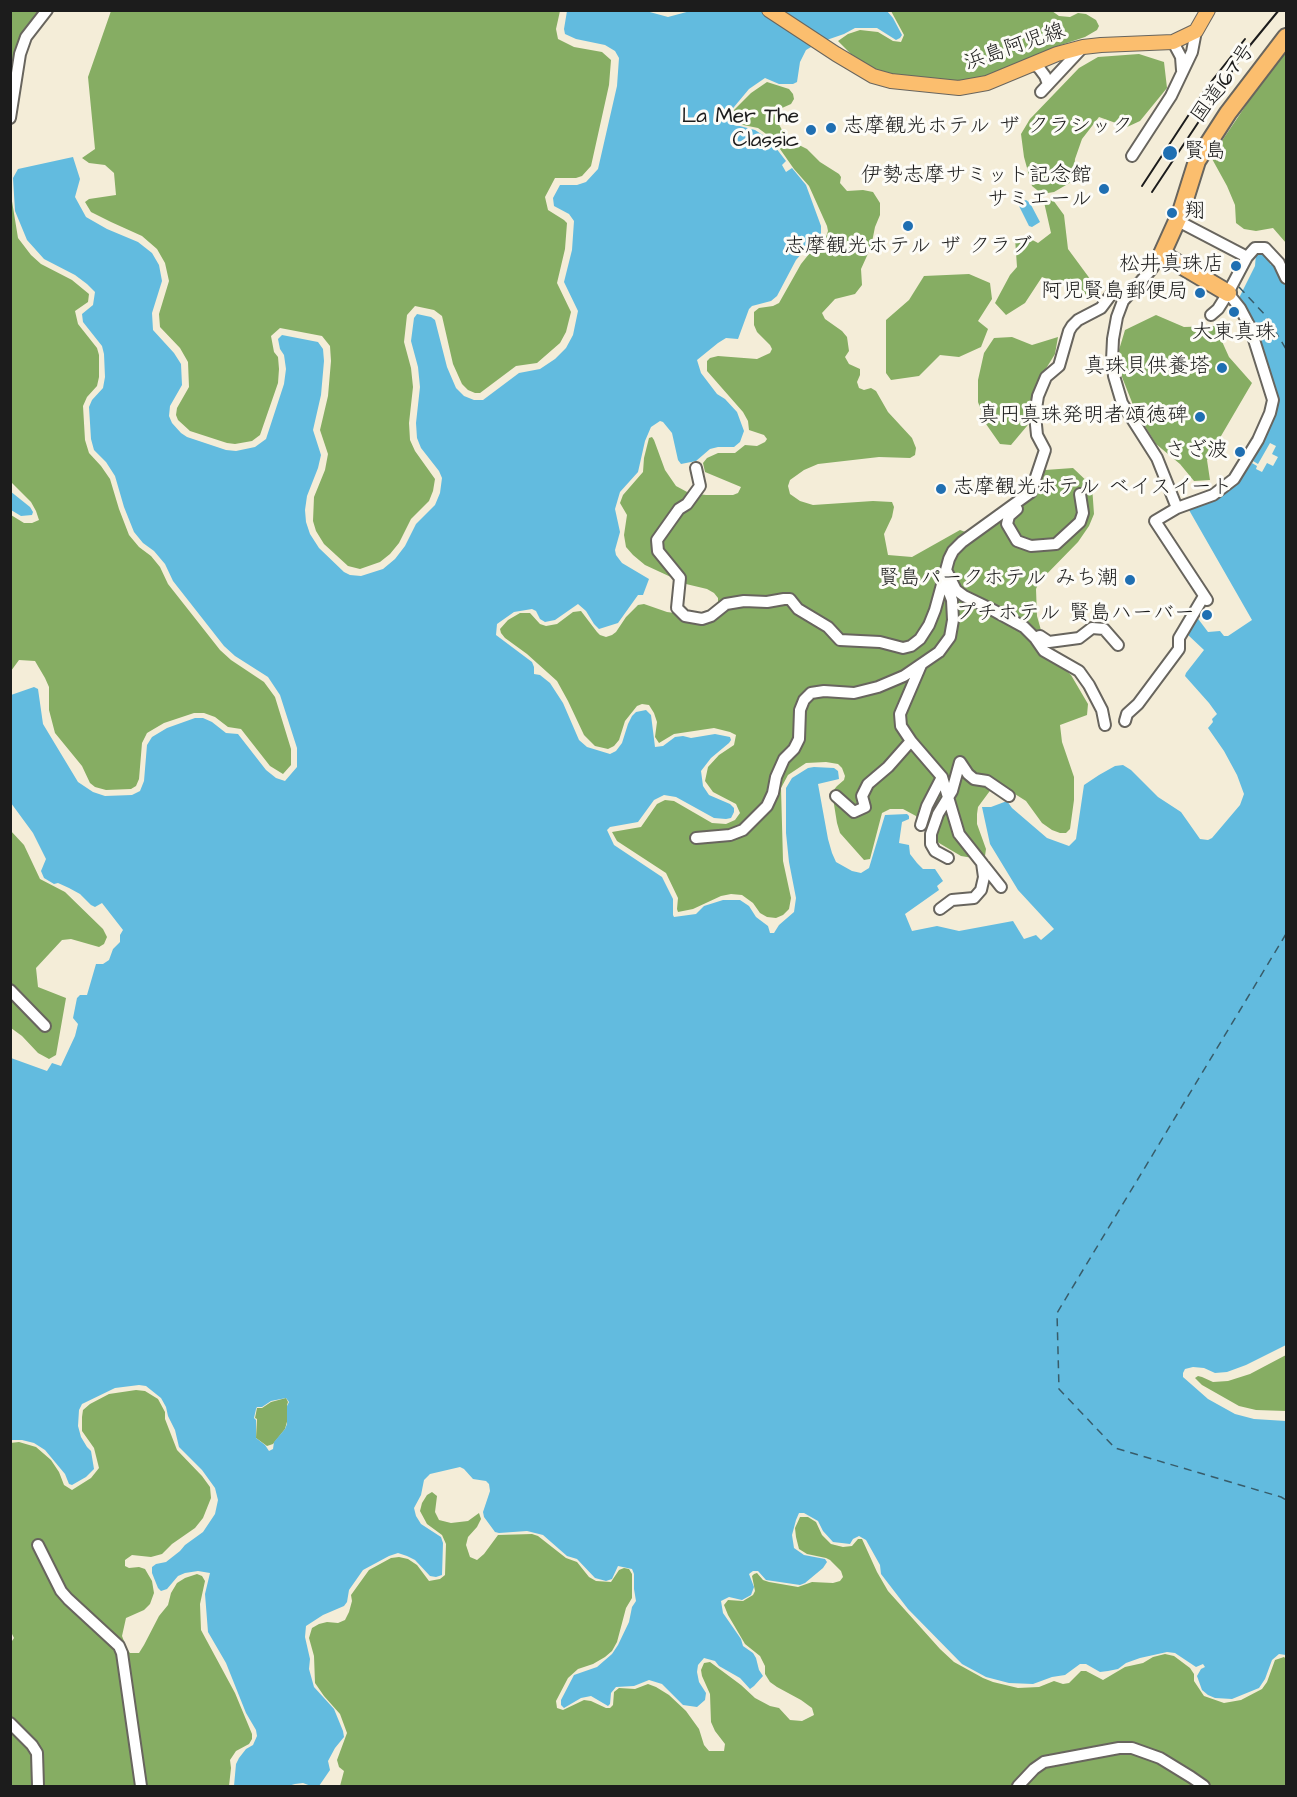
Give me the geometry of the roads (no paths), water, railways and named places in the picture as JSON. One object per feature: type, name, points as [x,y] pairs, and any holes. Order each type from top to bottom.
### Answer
[{"type":"highway","name":"国道167号","points":[[1162,254],[1178,221],[1197,161],[1228,113],[1287,37]]},
{"type":"highway","points":[[1162,254],[1228,293]]},
{"type":"main road","name":"浜島阿児線","points":[[770,10],[873,76],[901,82],[958,88],[987,82],[1057,54],[1083,47],[1173,42],[1196,31]]},
{"type":"main road","points":[[1196,31],[1208,10]]},
{"type":"street","points":[[10,118],[20,54],[26,37],[47,10]]},
{"type":"street","points":[[1132,156],[1161,114],[1182,74],[1192,52],[1196,31]]},
{"type":"street","points":[[1173,42],[1181,57],[1182,74]]},
{"type":"street","points":[[1032,64],[1039,68],[1045,76],[1044,88],[1083,47]]},
{"type":"street","points":[[1178,221],[1247,257]]},
{"type":"street","points":[[1211,315],[1218,309],[1247,257],[1255,248],[1265,248],[1275,258],[1287,278]]},
{"type":"street","points":[[1162,254],[1123,301],[1117,317],[1112,360],[1122,403],[1157,458],[1177,508]]},
{"type":"street","points":[[1125,721],[1127,714],[1179,649],[1179,638],[1207,599],[1155,521],[1177,508],[1213,495],[1234,479],[1258,440],[1272,406],[1273,400],[1250,327],[1240,308],[1228,293]]},
{"type":"street","points":[[696,468],[700,486],[687,504],[680,508],[657,540],[658,551],[680,578],[677,608],[685,616],[702,619],[711,616],[726,604],[744,601],[767,602],[784,598],[790,599],[798,609],[828,627],[840,640],[880,642],[903,648],[911,646],[920,639],[928,626],[953,551],[1031,492],[1045,450],[1037,435],[1035,415],[1038,396],[1046,377],[1059,366],[1072,326],[1078,320],[1101,308],[1110,296]]},
{"type":"street","points":[[1014,504],[1018,510],[1009,516],[1007,524],[1017,541],[1031,546],[1056,544],[1080,522],[1083,513],[1080,494]]},
{"type":"street","points":[[946,570],[956,590],[1024,627],[1044,651],[1080,671],[1102,710],[1105,725]]},
{"type":"street","points":[[696,838],[730,835],[743,830],[767,806],[784,759],[799,740],[800,710],[804,700],[812,693],[824,690],[854,693],[878,687],[904,676],[939,652],[950,637],[953,620],[952,600],[942,583]]},
{"type":"street","points":[[1035,638],[1040,636],[1049,642],[1079,638],[1092,628],[1104,629],[1118,645]]},
{"type":"street","points":[[921,665],[900,714],[901,726],[942,777],[959,834],[1001,887]]},
{"type":"street","points":[[836,796],[854,812],[866,807],[862,796],[868,784],[888,767],[911,741]]},
{"type":"street","points":[[948,858],[935,851],[931,844],[931,834],[938,814],[952,791],[960,762],[974,779],[987,781],[1009,796]]},
{"type":"street","points":[[921,825],[927,806],[942,777]]},
{"type":"street","points":[[940,909],[952,900],[974,898],[981,890],[984,877],[982,863]]},
{"type":"street","points":[[10,990],[45,1026]]},
{"type":"street","points":[[38,1545],[61,1591],[119,1646],[123,1653],[141,1786]]},
{"type":"street","points":[[10,1723],[28,1740],[37,1753],[38,1786]]},
{"type":"street","points":[[1018,1786],[1044,1762],[1119,1748],[1132,1748],[1160,1758],[1203,1786]]},
{"type":"water","points":[[694,10],[887,11],[902,35],[896,40],[877,28],[855,28],[818,43],[806,50],[800,62],[797,82],[779,84],[765,78],[749,89],[729,113],[728,119],[732,124],[755,130],[769,139],[786,161],[782,165],[786,172],[792,168],[806,185],[821,226],[821,235],[816,244],[803,252],[796,260],[777,296],[771,301],[749,309],[738,339],[726,338],[697,360],[701,373],[717,394],[737,412],[744,431],[740,442],[734,447],[710,449],[696,461],[681,464],[672,433],[660,421],[651,427],[645,441],[638,472],[620,492],[615,509],[620,532],[615,550],[616,555],[622,563],[649,579],[643,595],[638,595],[618,623],[599,629],[578,604],[555,620],[545,622],[532,609],[514,612],[497,624],[496,635],[532,662],[534,674],[540,675],[550,683],[563,703],[579,740],[587,747],[610,754],[616,751],[622,743],[632,716],[636,712],[646,710],[651,715],[655,747],[663,746],[675,737],[691,738],[715,734],[730,737],[729,743],[711,758],[701,771],[703,786],[709,795],[734,808],[731,818],[714,818],[676,797],[664,795],[654,800],[638,822],[610,827],[607,830],[614,845],[662,877],[673,899],[674,917],[696,914],[704,906],[723,900],[740,900],[768,926],[770,933],[774,933],[779,925],[794,912],[796,898],[786,833],[786,788],[792,778],[814,767],[834,768],[838,771],[839,779],[818,784],[832,853],[836,862],[852,871],[861,873],[869,868],[885,815],[907,814],[909,816],[909,819],[902,822],[899,843],[909,845],[910,854],[917,863],[923,869],[935,869],[943,881],[937,886],[939,890],[905,914],[912,931],[937,926],[959,931],[1013,921],[1024,939],[1036,935],[1041,940],[1054,929],[1018,890],[990,844],[982,807],[991,807],[1007,801],[1047,838],[1069,846],[1076,839],[1084,785],[1115,766],[1123,765],[1158,797],[1181,812],[1200,839],[1212,838],[1240,805],[1244,794],[1224,751],[1208,728],[1217,714],[1185,676],[1204,650],[1187,634],[1196,616],[1208,632],[1220,631],[1224,636],[1228,636],[1252,620],[1189,510],[1213,499],[1238,482],[1260,448],[1277,405],[1264,350],[1251,318],[1239,298],[1255,266],[1256,254],[1264,254],[1271,265],[1275,262],[1286,287],[1286,1345],[1227,1372],[1215,1373],[1204,1368],[1193,1367],[1185,1369],[1183,1377],[1208,1399],[1235,1414],[1254,1419],[1286,1421],[1286,1655],[1279,1654],[1272,1660],[1259,1688],[1232,1699],[1215,1698],[1202,1690],[1197,1676],[1205,1667],[1203,1664],[1196,1667],[1175,1653],[1167,1652],[1140,1658],[1118,1669],[1108,1671],[1100,1672],[1086,1664],[1080,1664],[1065,1675],[1033,1684],[1009,1683],[986,1677],[962,1664],[908,1609],[881,1574],[880,1565],[866,1540],[859,1536],[850,1544],[833,1542],[818,1521],[804,1513],[799,1513],[792,1535],[794,1548],[804,1555],[825,1559],[827,1562],[823,1568],[800,1585],[766,1580],[758,1571],[753,1571],[749,1574],[754,1587],[751,1595],[742,1600],[729,1597],[721,1601],[723,1613],[741,1639],[743,1646],[753,1653],[763,1676],[754,1686],[750,1689],[740,1678],[719,1666],[715,1661],[704,1658],[698,1665],[697,1672],[699,1682],[706,1693],[705,1700],[697,1707],[683,1705],[662,1684],[649,1680],[634,1686],[616,1687],[611,1693],[608,1706],[591,1696],[581,1698],[564,1708],[561,1700],[574,1675],[597,1667],[612,1654],[618,1645],[636,1601],[632,1569],[618,1566],[612,1579],[606,1581],[595,1578],[577,1559],[567,1556],[543,1535],[527,1531],[495,1532],[483,1512],[490,1491],[489,1484],[486,1481],[473,1479],[460,1467],[430,1474],[424,1480],[421,1495],[414,1508],[421,1524],[441,1537],[443,1543],[442,1575],[430,1576],[415,1560],[407,1556],[398,1553],[389,1556],[363,1570],[349,1590],[344,1606],[323,1615],[306,1626],[309,1669],[314,1687],[334,1709],[344,1737],[328,1761],[330,1770],[319,1786],[303,1783],[288,1786],[234,1786],[236,1764],[246,1749],[253,1745],[257,1736],[226,1663],[208,1632],[205,1594],[210,1573],[198,1571],[185,1573],[178,1576],[167,1589],[161,1591],[152,1573],[152,1567],[166,1562],[203,1532],[215,1514],[218,1500],[215,1488],[202,1470],[179,1447],[175,1430],[161,1398],[146,1386],[139,1385],[115,1388],[82,1404],[79,1410],[78,1426],[81,1437],[91,1451],[94,1469],[72,1485],[45,1450],[34,1443],[11,1440],[11,1058],[47,1071],[52,1063],[61,1066],[78,1024],[73,1018],[77,998],[80,995],[87,995],[96,964],[103,964],[109,960],[113,949],[120,942],[123,930],[102,903],[95,907],[80,894],[44,878],[41,871],[46,859],[33,833],[11,803],[11,695],[34,687],[38,689],[43,724],[78,782],[93,792],[105,796],[132,795],[140,791],[144,781],[147,745],[152,737],[167,728],[195,718],[203,718],[212,722],[226,733],[238,734],[266,770],[276,778],[285,781],[297,767],[297,748],[280,695],[268,677],[235,656],[224,646],[173,581],[165,564],[134,532],[115,476],[94,450],[91,439],[89,407],[103,388],[104,354],[102,346],[83,322],[82,314],[93,305],[95,292],[75,275],[44,259],[27,240],[15,211],[13,178],[18,169],[73,157],[80,179],[75,197],[86,217],[138,242],[152,253],[159,265],[162,281],[152,313],[153,330],[181,364],[182,385],[170,406],[169,416],[172,423],[187,437],[226,450],[236,451],[255,447],[266,439],[284,384],[286,369],[278,339],[282,335],[318,342],[323,349],[324,361],[321,395],[313,430],[321,455],[307,496],[306,522],[319,548],[344,572],[361,576],[383,569],[395,559],[405,546],[416,524],[435,505],[440,493],[442,478],[421,448],[417,438],[416,423],[420,387],[418,367],[411,341],[414,318],[417,314],[435,320],[447,367],[456,388],[464,396],[474,400],[483,400],[519,373],[540,369],[566,348],[573,335],[578,311],[564,282],[572,250],[574,221],[569,214],[554,206],[553,198],[560,185],[577,185],[586,182],[598,169],[617,86],[619,58],[615,51],[605,45],[576,39],[565,34],[567,11],[646,11],[668,17]],"holes":[[[286,1398],[289,1402],[285,1429],[274,1442],[273,1449],[269,1451],[256,1438],[254,1418],[256,1409],[271,1401]]]},
{"type":"water","points":[[1026,200],[1040,222],[1032,227],[1029,226],[1019,206],[1019,203]]},
{"type":"water","points":[[10,491],[30,507],[32,515],[21,516],[11,510]]},
{"type":"railway","points":[[1152,192],[1247,49],[1279,10]]},
{"type":"railway","points":[[1142,186],[1207,87],[1245,39]]},
{"type":"place","name":"志摩観光ホテル ザ クラシック","points":[[831,128]]},
{"type":"place","name":"La Mer The Classic","points":[[811,130]]},
{"type":"place","name":"賢島","points":[[1170,153]]},
{"type":"place","name":"伊勢志摩サミット記念館 サミエール","points":[[1104,189]]},
{"type":"place","name":"翔","points":[[1172,213]]},
{"type":"place","name":"志摩観光ホテル ザ クラブ","points":[[908,226]]},
{"type":"place","name":"松井真珠店","points":[[1236,266]]},
{"type":"place","name":"阿児賢島郵便局","points":[[1200,293]]},
{"type":"place","name":"大東真珠","points":[[1234,312]]},
{"type":"place","name":"真珠貝供養塔","points":[[1222,368]]},
{"type":"place","name":"真円真珠発明者頌徳碑","points":[[1200,417]]},
{"type":"place","name":"さざ波","points":[[1240,452]]},
{"type":"place","name":"志摩観光ホテル ベイスイート","points":[[941,489]]},
{"type":"place","name":"賢島パークホテル みち潮","points":[[1130,580]]},
{"type":"place","name":"プチホテル 賢島ハーバー","points":[[1207,615]]}]
